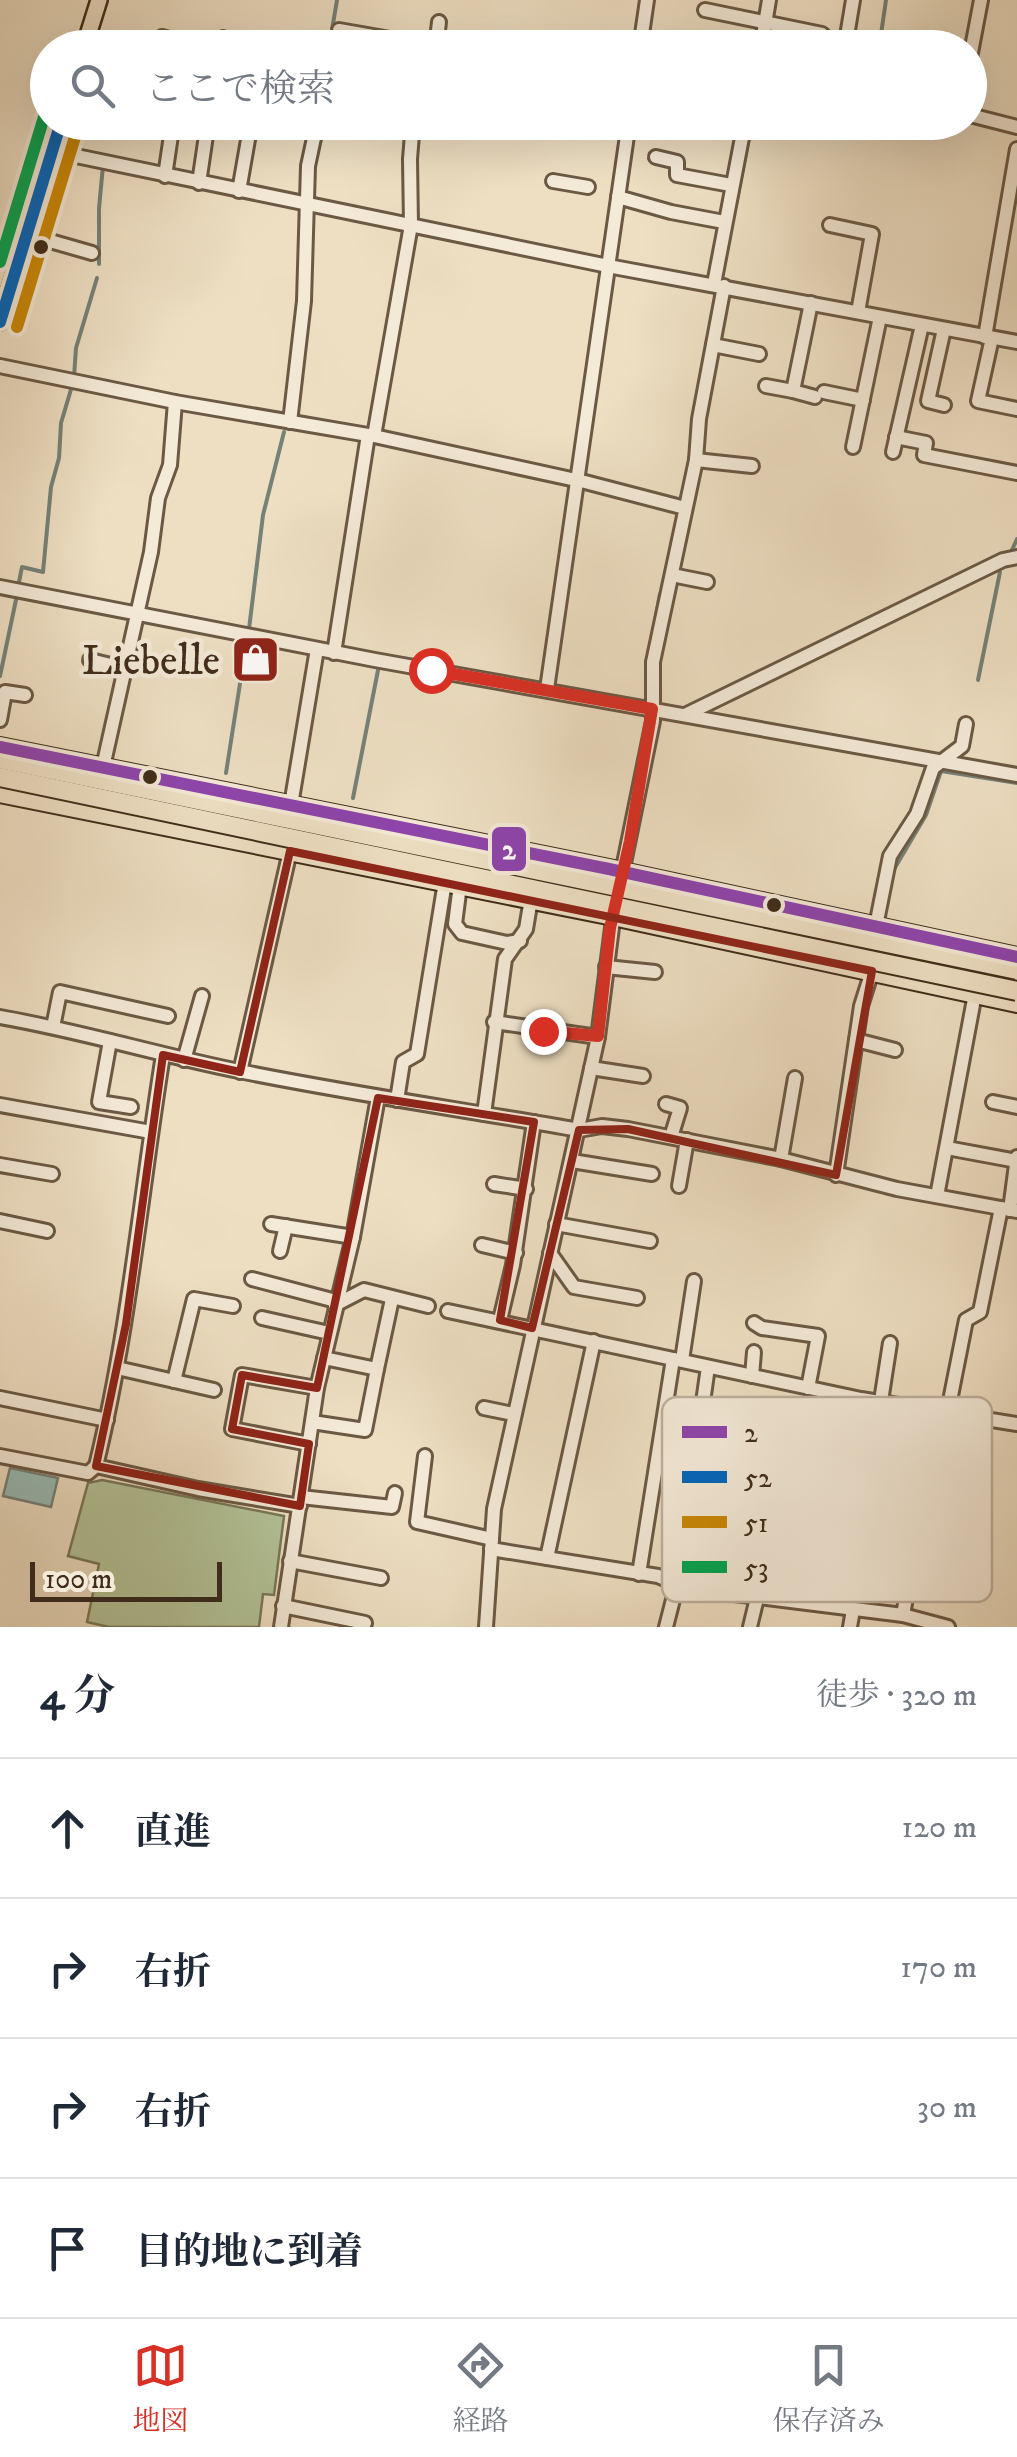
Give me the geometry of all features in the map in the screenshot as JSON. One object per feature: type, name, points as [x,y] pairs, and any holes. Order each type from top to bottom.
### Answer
[{"type":"highway","points":[[0,747],[623,872],[1017,957]]},
{"type":"highway","points":[[0,759],[1017,970]]},
{"type":"highway","points":[[0,777],[1017,990]]},
{"type":"highway","points":[[0,792],[613,916],[1017,1003]]},
{"type":"main road","points":[[90,30],[99,0]]},
{"type":"main road","points":[[0,322],[55,140]]},
{"type":"street","points":[[643,30],[647,0]]},
{"type":"street","points":[[764,30],[770,0]]},
{"type":"street","points":[[848,30],[853,0]]},
{"type":"street","points":[[975,30],[981,0]]},
{"type":"street","points":[[705,10],[803,30]]},
{"type":"street","points":[[439,30],[440,22]]},
{"type":"street","points":[[987,119],[1017,127]]},
{"type":"street","points":[[165,176],[170,140]]},
{"type":"street","points":[[198,182],[205,140]]},
{"type":"street","points":[[240,191],[248,140]]},
{"type":"street","points":[[290,422],[304,301],[308,166],[314,140]]},
{"type":"street","points":[[334,653],[411,226],[412,140]]},
{"type":"street","points":[[548,689],[626,140]]},
{"type":"street","points":[[486,1627],[494,1509],[598,1036],[613,916],[652,709],[653,662],[696,460],[699,419],[713,345],[724,222],[741,140]]},
{"type":"street","points":[[1017,149],[978,402],[1017,409]]},
{"type":"street","points":[[52,151],[608,266],[1017,342]]},
{"type":"street","points":[[656,157],[677,162],[677,175],[732,185]]},
{"type":"street","points":[[553,181],[588,187]]},
{"type":"street","points":[[618,196],[724,222]]},
{"type":"street","points":[[830,226],[872,234],[858,312]]},
{"type":"street","points":[[29,235],[92,253]]},
{"type":"street","points":[[793,391],[811,303]]},
{"type":"street","points":[[853,447],[880,316]]},
{"type":"street","points":[[892,452],[922,325]]},
{"type":"street","points":[[944,330],[928,401],[944,406]]},
{"type":"street","points":[[713,345],[759,354]]},
{"type":"street","points":[[0,366],[371,436],[577,480],[685,508]]},
{"type":"street","points":[[766,386],[862,400]]},
{"type":"street","points":[[103,768],[152,552],[158,498],[170,465],[175,402]]},
{"type":"street","points":[[896,437],[926,442],[924,455],[1017,473]]},
{"type":"street","points":[[696,460],[752,466]]},
{"type":"street","points":[[685,715],[1003,560],[1017,557]]},
{"type":"street","points":[[672,574],[707,582]]},
{"type":"street","points":[[0,588],[334,653],[1017,775]]},
{"type":"street","points":[[291,805],[316,649]]},
{"type":"street","points":[[90,660],[124,668]]},
{"type":"street","points":[[0,720],[5,692],[25,695]]},
{"type":"street","points":[[876,926],[890,856],[918,814],[933,768],[962,746],[966,724]]},
{"type":"street","points":[[240,1072],[290,851]]},
{"type":"street","points":[[453,884],[458,930],[468,936],[506,943],[520,940]]},
{"type":"street","points":[[397,1100],[403,1062],[417,1054],[453,884]]},
{"type":"street","points":[[484,1114],[505,960],[526,929],[531,900]]},
{"type":"street","points":[[606,967],[655,972]]},
{"type":"street","points":[[836,1174],[861,1006],[872,971]]},
{"type":"street","points":[[53,1026],[60,992],[168,1016]]},
{"type":"street","points":[[938,1196],[975,994]]},
{"type":"street","points":[[184,1060],[202,996]]},
{"type":"street","points":[[0,1017],[53,1026],[240,1072],[579,1130],[602,1126],[671,1137],[1009,1210]]},
{"type":"street","points":[[494,1022],[598,1036]]},
{"type":"street","points":[[856,1040],[896,1050]]},
{"type":"street","points":[[110,1041],[99,1102],[131,1107]]},
{"type":"street","points":[[0,1456],[88,1473],[96,1466],[126,1324],[162,1055]]},
{"type":"street","points":[[591,1068],[642,1076]]},
{"type":"street","points":[[780,1159],[795,1078]]},
{"type":"street","points":[[281,1627],[317,1388],[354,1237],[378,1097]]},
{"type":"street","points":[[993,1102],[1017,1108]]},
{"type":"street","points":[[666,1104],[680,1108],[671,1137]]},
{"type":"street","points":[[0,1105],[150,1132]]},
{"type":"street","points":[[500,1320],[516,1253],[534,1122]]},
{"type":"street","points":[[679,1186],[687,1140]]},
{"type":"street","points":[[947,1148],[1017,1159],[1009,1210],[980,1312],[966,1320],[947,1397]]},
{"type":"street","points":[[572,1161],[644,1177]]},
{"type":"street","points":[[0,1165],[52,1174]]},
{"type":"street","points":[[494,1184],[526,1189]]},
{"type":"street","points":[[0,1221],[47,1231]]},
{"type":"street","points":[[556,1224],[650,1241]]},
{"type":"street","points":[[280,1251],[278,1225],[354,1237]]},
{"type":"street","points":[[482,1245],[516,1253]]},
{"type":"street","points":[[550,1253],[574,1287],[636,1298]]},
{"type":"street","points":[[252,1280],[336,1303],[364,1290],[428,1306]]},
{"type":"street","points":[[670,1397],[694,1281]]},
{"type":"street","points":[[174,1381],[194,1299],[233,1306]]},
{"type":"street","points":[[312,1422],[365,1430],[392,1299]]},
{"type":"street","points":[[448,1311],[859,1397]]},
{"type":"street","points":[[262,1318],[329,1332]]},
{"type":"street","points":[[754,1323],[762,1328],[818,1336],[808,1388]]},
{"type":"street","points":[[547,1558],[594,1341]]},
{"type":"street","points":[[882,1397],[890,1343]]},
{"type":"street","points":[[752,1376],[754,1352]]},
{"type":"street","points":[[324,1358],[377,1370]]},
{"type":"street","points":[[704,1397],[708,1367]]},
{"type":"street","points":[[117,1368],[214,1390]]},
{"type":"street","points":[[308,1444],[232,1429],[242,1375],[317,1388]]},
{"type":"street","points":[[0,1398],[108,1420]]},
{"type":"street","points":[[484,1408],[512,1414]]},
{"type":"street","points":[[992,1419],[1017,1424]]},
{"type":"street","points":[[639,1574],[662,1444]]},
{"type":"street","points":[[425,1456],[416,1522],[547,1558],[662,1578]]},
{"type":"street","points":[[96,1466],[198,1489],[301,1501],[392,1508],[395,1493]]},
{"type":"street","points":[[290,1561],[381,1578]]},
{"type":"street","points":[[666,1627],[672,1602]]},
{"type":"street","points":[[750,1627],[755,1602]]},
{"type":"street","points":[[789,1602],[902,1615],[948,1627]]},
{"type":"street","points":[[902,1615],[905,1602]]},
{"type":"street","points":[[283,1606],[364,1623]]},
{"type":"street","points":[[850,1627],[854,1610]]},
{"type":"highlighted area","points":[[290,851],[872,971],[836,1175],[628,1129],[579,1130],[532,1328],[500,1320],[534,1122],[378,1098],[317,1388],[242,1375],[232,1429],[309,1444],[300,1506],[96,1466],[126,1324],[163,1055],[240,1072]]},
{"type":"green space","points":[[102,1480],[284,1516],[274,1595],[263,1594],[259,1627],[109,1627],[87,1622],[99,1564],[68,1556],[88,1483]]},
{"type":"water","points":[[10,1468],[58,1478],[51,1507],[3,1496]]},
{"type":"waterway","points":[[332,30],[337,0]]},
{"type":"waterway","points":[[882,30],[886,0]]},
{"type":"waterway","points":[[736,204],[748,140]]},
{"type":"waterway","points":[[99,264],[103,166]]},
{"type":"waterway","points":[[74,377],[76,348],[97,278]]},
{"type":"waterway","points":[[18,587],[22,567],[43,572],[51,487],[59,458],[61,423],[72,386]]},
{"type":"waterway","points":[[249,629],[263,515],[284,432]]},
{"type":"waterway","points":[[1012,550],[1017,539]]},
{"type":"waterway","points":[[978,680],[1000,572]]},
{"type":"waterway","points":[[653,631],[660,594]]},
{"type":"waterway","points":[[0,676],[17,595]]},
{"type":"waterway","points":[[226,773],[247,639]]},
{"type":"waterway","points":[[353,798],[379,665]]},
{"type":"waterway","points":[[893,871],[926,815],[941,771],[1017,783]]},
{"type":"transit line","name":"53","points":[[0,262],[37,140]]},
{"type":"transit line","name":"52","points":[[0,322],[56,140]]},
{"type":"transit line","name":"51","points":[[17,327],[74,140]]},
{"type":"transit line","name":"2","points":[[0,747],[609,869],[1017,957]]},
{"type":"place","name":"Liebelle","points":[[255,659]]},
{"type":"route","points":[[431,670],[652,709],[630,841],[610,928],[598,1036],[543,1031]]}]
